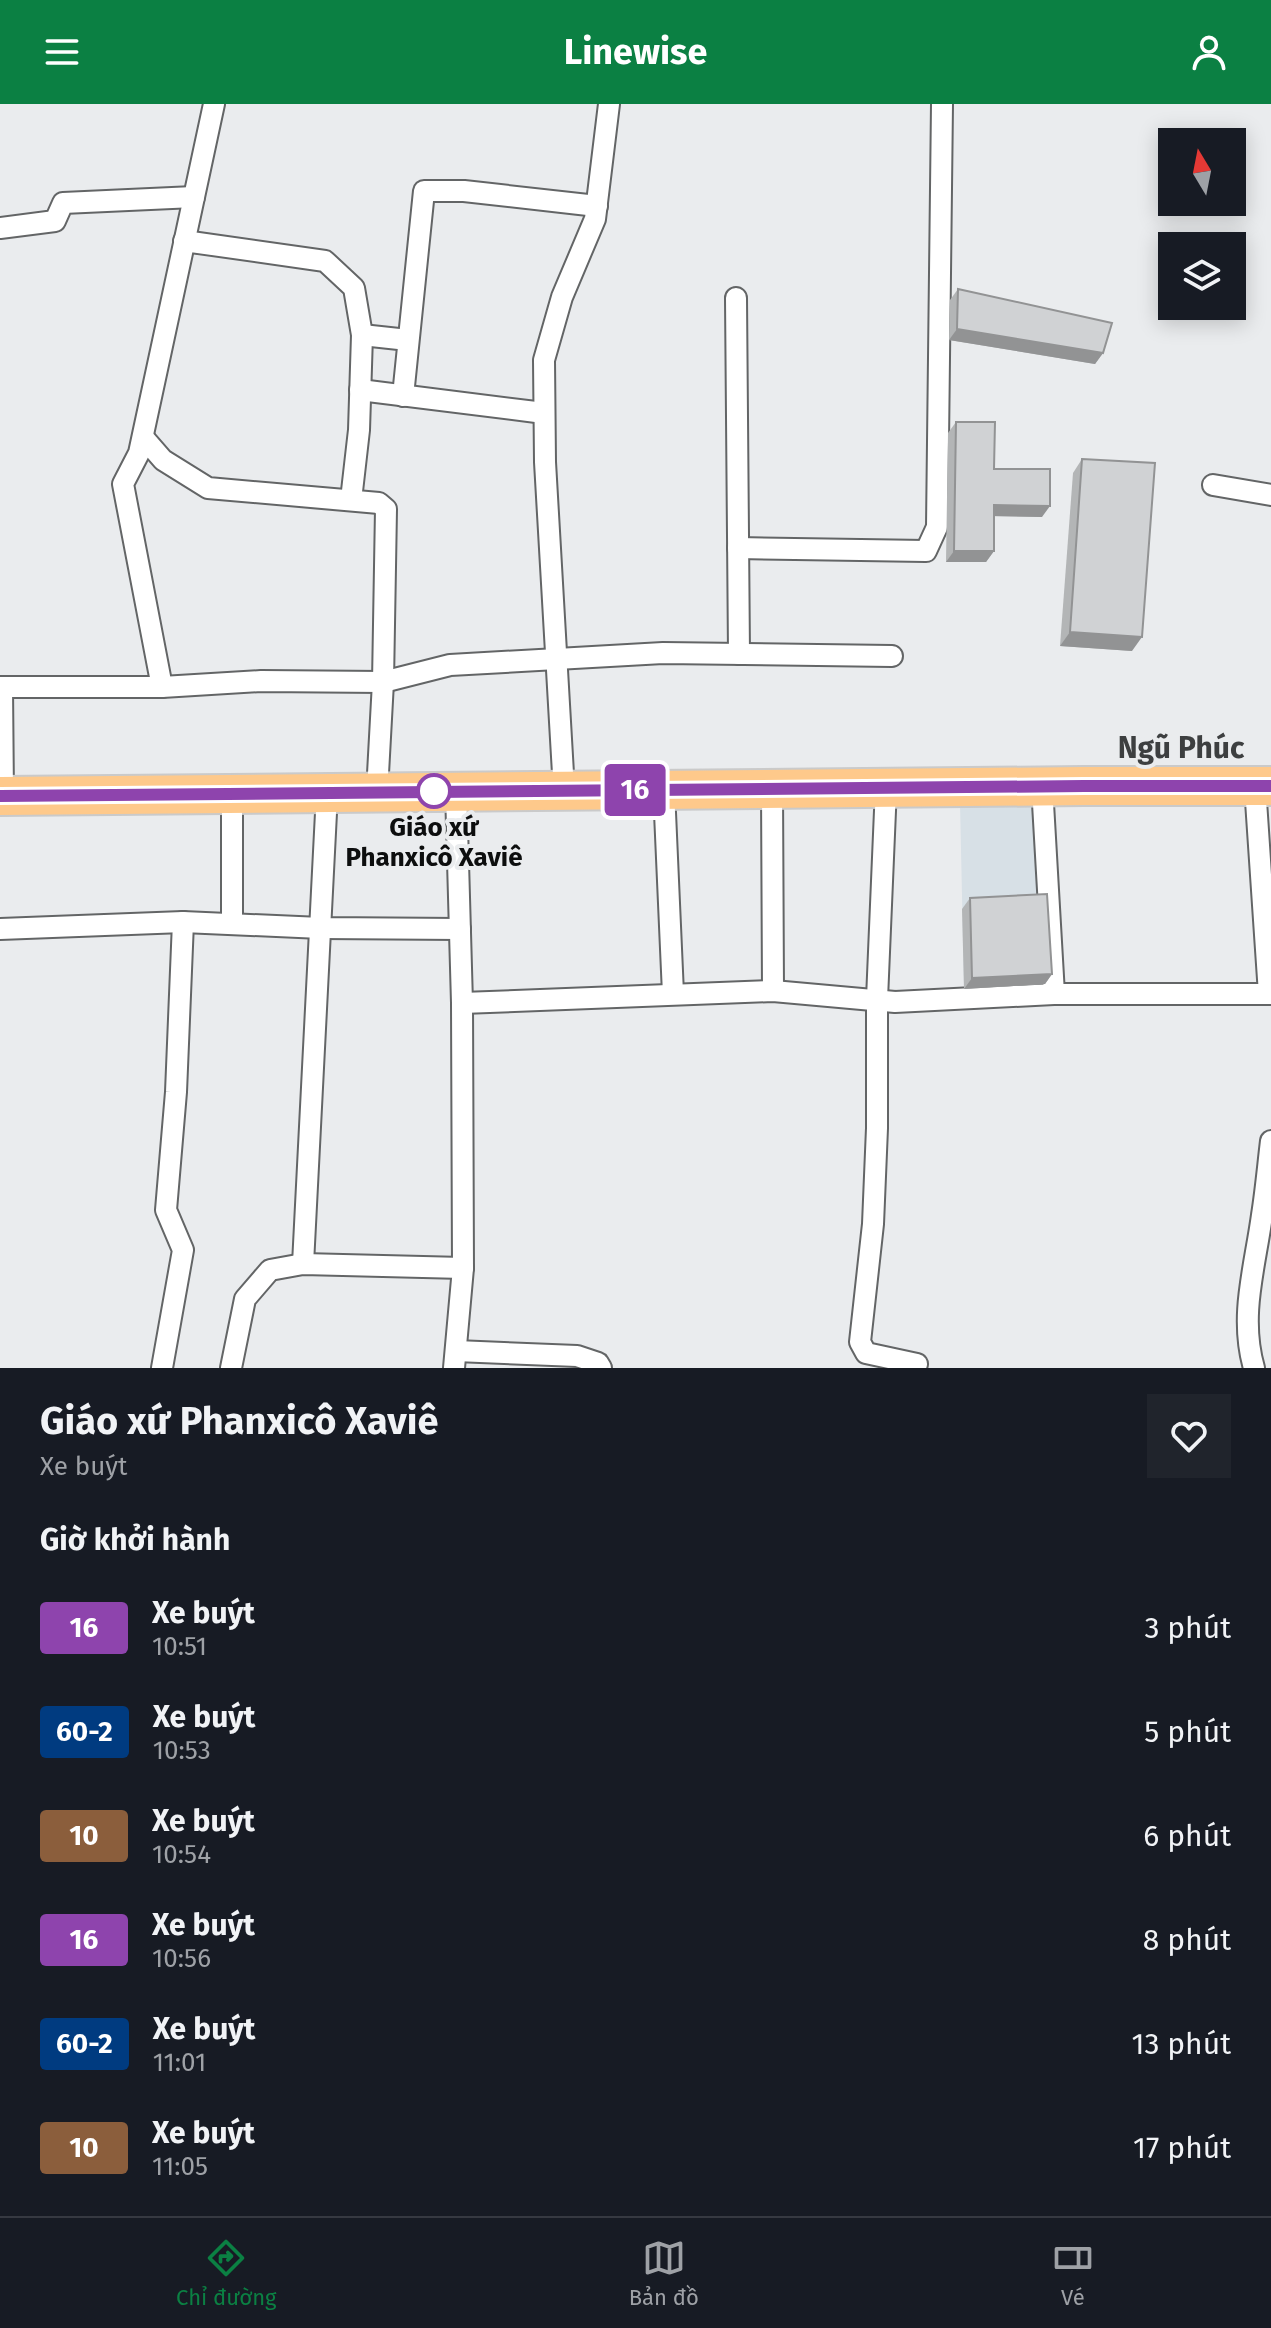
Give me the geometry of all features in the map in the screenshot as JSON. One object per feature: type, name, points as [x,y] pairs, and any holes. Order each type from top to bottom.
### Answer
[{"type":"highway","points":[[1,796],[1263,786]]},
{"type":"street","points":[[162,687],[123,484],[139,453],[143,437],[214,104]]},
{"type":"street","points":[[564,791],[544,413],[544,360],[562,297],[595,219],[609,104]]},
{"type":"street","points":[[738,548],[926,551],[937,527],[942,104]]},
{"type":"street","points":[[403,396],[424,191],[464,191],[597,206]]},
{"type":"street","points":[[0,228],[55,221],[63,203],[194,197]]},
{"type":"street","points":[[184,241],[325,261],[354,288],[362,335],[359,430],[351,500]]},
{"type":"street","points":[[736,298],[739,654]]},
{"type":"street","points":[[362,335],[408,340]]},
{"type":"street","points":[[360,390],[544,413]]},
{"type":"street","points":[[143,437],[163,460],[208,488],[379,503],[386,509],[383,682],[377,792]]},
{"type":"street","points":[[1213,485],[1271,495]]},
{"type":"street","points":[[1,796],[1,687],[162,687],[261,681],[383,682],[450,665],[663,653],[892,656]]},
{"type":"street","points":[[1042,786],[1054,994]]},
{"type":"street","points":[[462,1003],[773,991],[895,1002],[1054,994],[1270,994],[1263,786]]},
{"type":"street","points":[[886,787],[877,999],[873,1224],[860,1342],[866,1353],[917,1364]]},
{"type":"street","points":[[772,789],[773,991]]},
{"type":"street","points":[[664,790],[673,994]]},
{"type":"street","points":[[456,791],[462,1003],[463,1268],[455,1359],[577,1356],[598,1363],[601,1368]]},
{"type":"street","points":[[303,1264],[327,793]]},
{"type":"street","points":[[232,794],[232,924]]},
{"type":"street","points":[[0,929],[183,922],[321,928],[460,929]]},
{"type":"street","points":[[162,1368],[183,1250],[181,1239],[166,1210],[176,1092],[183,922]]},
{"type":"street","points":[[1254,1368],[1246,1317],[1271,1141]]},
{"type":"street","points":[[231,1368],[245,1299],[270,1270],[303,1264],[463,1268]]},
{"type":"shaded area","points":[[1034,801],[1045,984],[964,989],[960,802]]},
{"type":"building","points":[[958,289],[1112,323],[1103,353],[957,329]]},
{"type":"building","points":[[956,422],[995,422],[994,469],[1050,469],[1050,506],[994,505],[994,551],[954,551]]},
{"type":"building","points":[[1082,459],[1155,463],[1142,637],[1070,632]]},
{"type":"building","points":[[1047,894],[1052,974],[972,978],[970,898]]},
{"type":"bus line","name":"16","points":[[0,796],[1271,786]]},
{"type":"place","name":"Giáo xứ Phanxicô Xaviê","points":[[434,791]]},
{"type":"district","name":"Ngũ Phúc","points":[[1181,748]]}]
